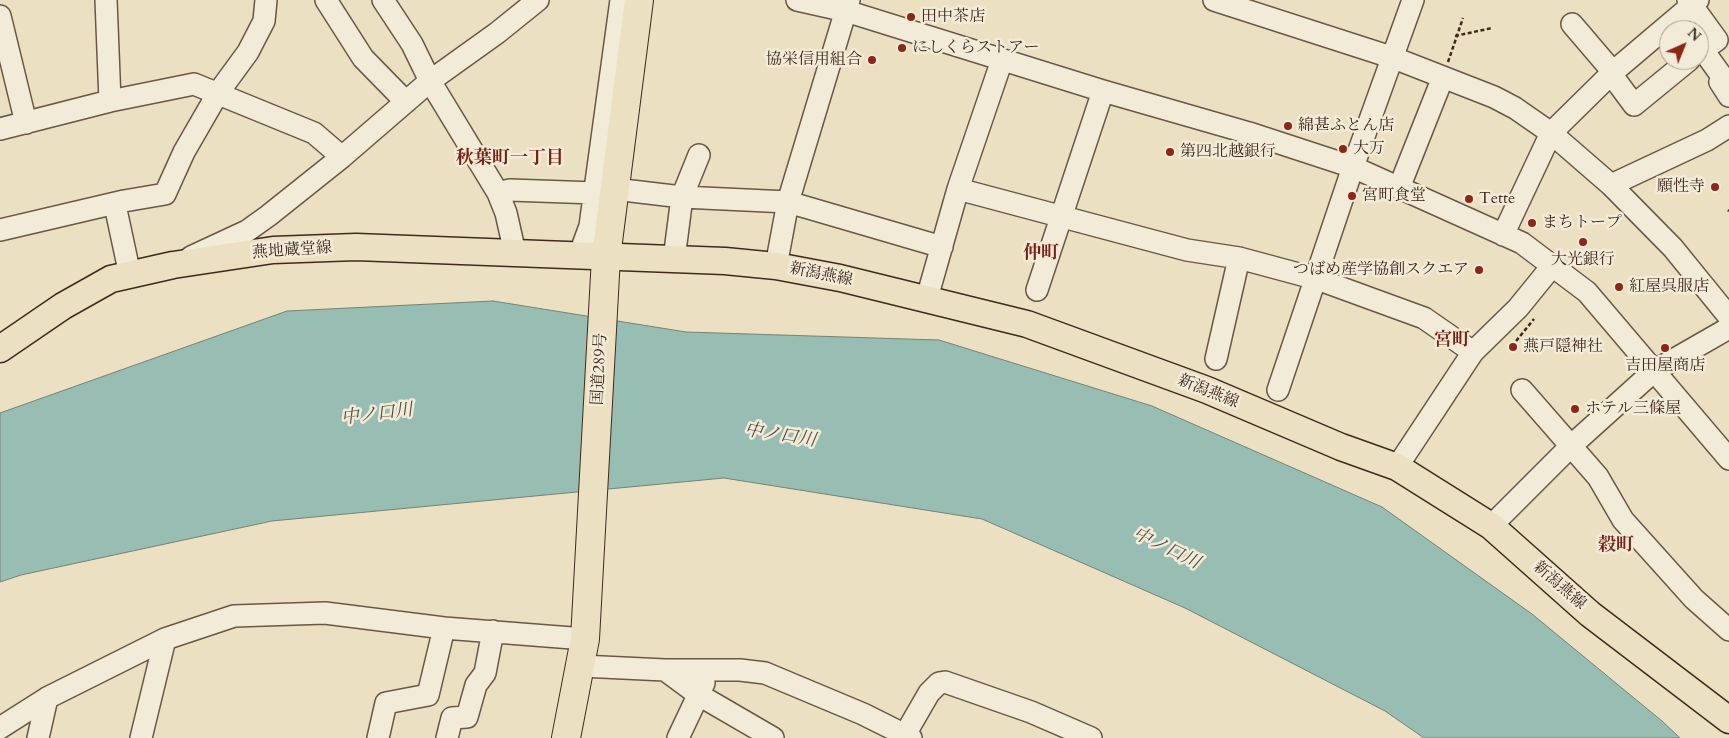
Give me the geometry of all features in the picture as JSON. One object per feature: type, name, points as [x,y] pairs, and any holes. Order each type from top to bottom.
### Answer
[{"type":"highway","name":"国道289号","points":[[566,738],[586,633],[612,264],[639,0]]},
{"type":"main road","name":"燕地蔵堂線","points":[[0,349],[63,306],[111,279],[173,265],[274,250],[356,247],[515,253],[579,256],[612,264]]},
{"type":"main road","name":"新潟燕線","points":[[612,264],[674,259],[776,266],[927,298],[1027,324],[1207,390],[1341,447],[1397,467],[1491,526],[1590,614],[1729,720]]},
{"type":"street","points":[[106,0],[110,101]]},
{"type":"street","points":[[0,230],[124,201],[165,194],[184,152],[218,93],[248,52],[264,21],[266,0]]},
{"type":"street","points":[[326,0],[363,58],[406,102]]},
{"type":"street","points":[[383,0],[412,44],[430,81],[498,193],[506,213],[515,253]]},
{"type":"street","points":[[173,265],[247,231],[342,157],[430,81],[497,33],[538,0]]},
{"type":"street","points":[[579,256],[590,226],[621,0]]},
{"type":"street","points":[[612,264],[648,0]]},
{"type":"street","points":[[797,0],[847,6],[1002,60],[1104,92],[1249,133],[1353,167],[1522,243],[1587,292],[1729,459]]},
{"type":"street","points":[[1214,0],[1394,58],[1508,104],[1551,133],[1611,185],[1673,248],[1729,317]]},
{"type":"street","points":[[1278,390],[1317,279],[1353,167],[1394,58],[1413,0]]},
{"type":"street","points":[[1503,235],[1551,133],[1613,72],[1693,2],[1704,20]]},
{"type":"street","points":[[776,266],[788,202],[847,6]]},
{"type":"street","points":[[0,16],[26,123]]},
{"type":"street","points":[[1572,24],[1613,72],[1614,78],[1634,105],[1677,70]]},
{"type":"street","points":[[1709,27],[1717,40],[1709,46]]},
{"type":"street","points":[[927,298],[958,189],[1002,60]]},
{"type":"street","points":[[1709,65],[1723,78],[1720,82],[1729,96]]},
{"type":"street","points":[[1399,188],[1443,77]]},
{"type":"street","points":[[0,129],[110,101],[194,84],[314,133],[342,157]]},
{"type":"street","points":[[1037,290],[1104,92]]},
{"type":"street","points":[[1611,185],[1707,140],[1729,126]]},
{"type":"street","points":[[674,259],[682,197],[699,155]]},
{"type":"street","points":[[958,189],[1061,215],[1186,250],[1239,258],[1317,279],[1424,318],[1473,352]]},
{"type":"street","points":[[498,193],[510,190],[595,193]]},
{"type":"street","points":[[623,190],[682,197],[788,202],[942,247]]},
{"type":"street","points":[[115,204],[130,275]]},
{"type":"street","points":[[1216,360],[1239,258]]},
{"type":"street","points":[[1397,467],[1473,352],[1518,308],[1553,265]]},
{"type":"street","points":[[1491,526],[1572,446],[1654,371],[1729,328]]},
{"type":"street","points":[[1522,390],[1598,477],[1623,520],[1694,599],[1729,630]]},
{"type":"street","points":[[0,728],[47,698],[165,639],[234,616],[288,612],[325,612],[444,628],[586,633]]},
{"type":"street","points":[[378,738],[386,703],[428,695],[444,628]]},
{"type":"street","points":[[447,738],[452,718],[467,717],[476,685],[485,673],[493,631]]},
{"type":"street","points":[[141,738],[165,639]]},
{"type":"street","points":[[581,666],[665,670],[740,670],[765,673],[822,696],[906,737],[934,687],[945,682],[1032,712],[1092,738]]},
{"type":"street","points":[[665,670],[699,695],[773,738]]},
{"type":"street","points":[[678,738],[709,671]]},
{"type":"street","points":[[38,738],[47,698]]},
{"type":"path","points":[[1443,77],[1462,18]]},
{"type":"path","points":[[1455,36],[1492,28]]},
{"type":"water","name":"中ノ口川","points":[[493,301],[686,332],[939,340],[1152,406],[1382,507],[1532,614],[1680,738],[1424,738],[1385,711],[1185,608],[982,519],[724,478],[272,521],[21,575],[0,582],[0,413],[287,311]]},
{"type":"place","name":"田中茶店","points":[[911,17]]},
{"type":"place","name":"にしくらストアー","points":[[902,48]]},
{"type":"place","name":"協栄信用組合","points":[[872,60]]},
{"type":"place","name":"綿甚ふとん店","points":[[1288,126]]},
{"type":"place","name":"大万","points":[[1343,149]]},
{"type":"place","name":"第四北越銀行","points":[[1170,152]]},
{"type":"place","name":"願性寺","points":[[1715,187]]},
{"type":"place","name":"宮町食堂","points":[[1352,196]]},
{"type":"place","name":"Tette","points":[[1469,199]]},
{"type":"place","name":"まちトープ","points":[[1532,223]]},
{"type":"place","name":"大光銀行","points":[[1583,242]]},
{"type":"place","name":"つばめ産学協創スクエア","points":[[1479,270]]},
{"type":"place","name":"紅屋呉服店","points":[[1619,287]]},
{"type":"place","name":"燕戸隠神社","points":[[1513,347]]},
{"type":"place","name":"吉田屋商店","points":[[1665,348]]},
{"type":"place","name":"ホテル三條屋","points":[[1575,409]]},
{"type":"district","name":"秋葉町一丁目","points":[[510,159]]},
{"type":"district","name":"仲町","points":[[1041,254]]},
{"type":"district","name":"宮町","points":[[1452,341]]},
{"type":"district","name":"穀町","points":[[1616,546]]}]
